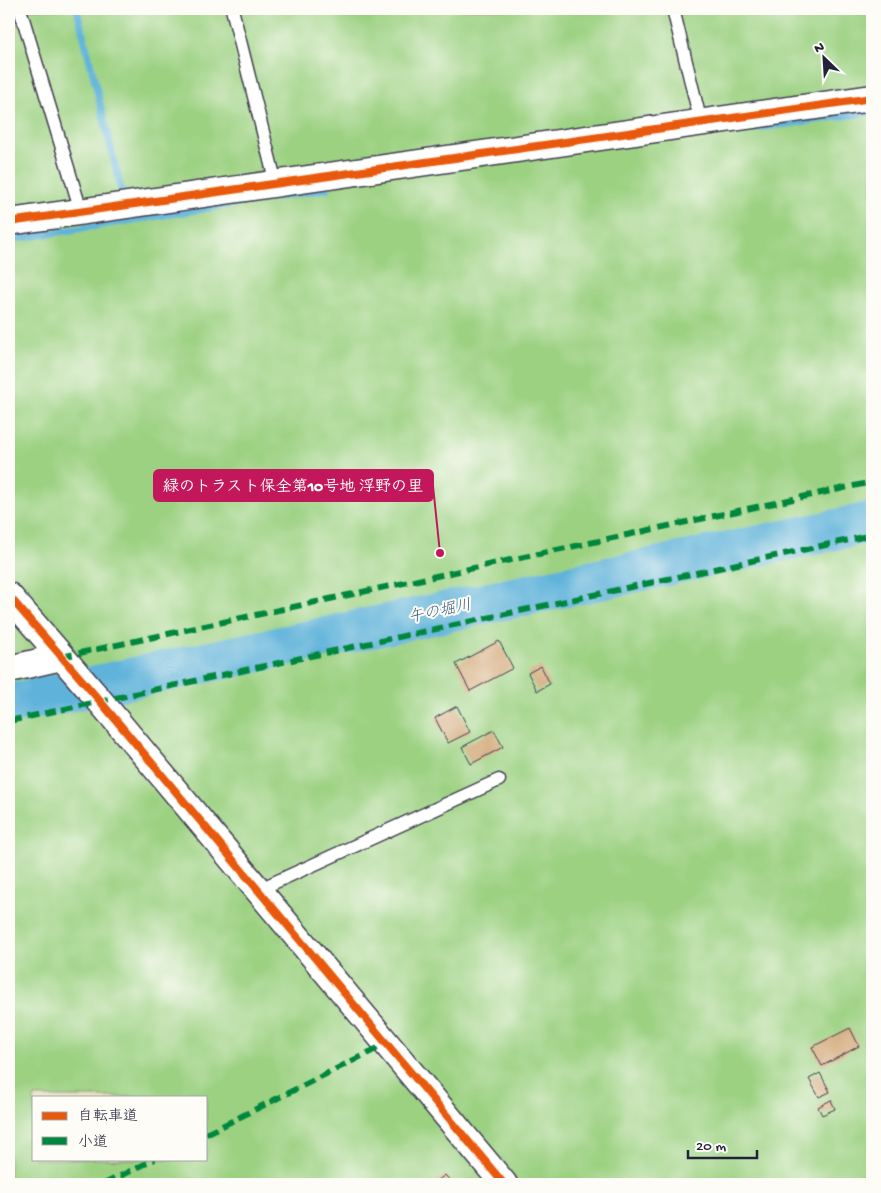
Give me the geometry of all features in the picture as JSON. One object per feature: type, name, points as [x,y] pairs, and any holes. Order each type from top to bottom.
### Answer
[{"type":"street","points":[[9,222],[872,98]]},
{"type":"street","points":[[9,596],[100,701],[504,1184]]},
{"type":"street","points":[[9,669],[66,662]]},
{"type":"lane","points":[[20,9],[81,211]]},
{"type":"lane","points":[[232,9],[276,184]]},
{"type":"lane","points":[[673,9],[701,123]]},
{"type":"lane","points":[[258,890],[499,780]]},
{"type":"green space","points":[[9,9],[872,9],[872,1184],[9,1184]]},
{"type":"building","points":[[499,641],[513,668],[470,691],[456,664]]},
{"type":"building","points":[[541,666],[550,684],[537,691],[528,673]]},
{"type":"building","points":[[457,706],[470,732],[448,743],[435,718]]},
{"type":"building","points":[[494,730],[503,747],[471,764],[462,747]]},
{"type":"building","points":[[850,1028],[859,1046],[822,1066],[812,1047]]},
{"type":"building","points":[[820,1073],[830,1092],[819,1097],[809,1079]]},
{"type":"building","points":[[831,1100],[835,1109],[822,1115],[818,1107]]},
{"type":"building","points":[[445,1175],[453,1184],[433,1184]]},
{"type":"waterway","points":[[77,9],[124,201]]},
{"type":"waterway","points":[[751,129],[872,112]]},
{"type":"waterway","points":[[9,240],[327,189]]},
{"type":"waterway","name":"午の堀川","points":[[9,704],[872,522]]},
{"type":"marked path","points":[[61,657],[872,482]]},
{"type":"marked path","points":[[9,721],[872,535]]},
{"type":"marked path","points":[[208,1133],[386,1044]]},
{"type":"marked path","points":[[104,1184],[153,1160]]},
{"type":"cycle path","points":[[9,222],[872,98]]},
{"type":"cycle path","points":[[9,596],[100,701],[504,1184]]},
{"type":"place","name":"緑のトラスト保全第10号地 浮野の里","points":[[440,553]]}]
